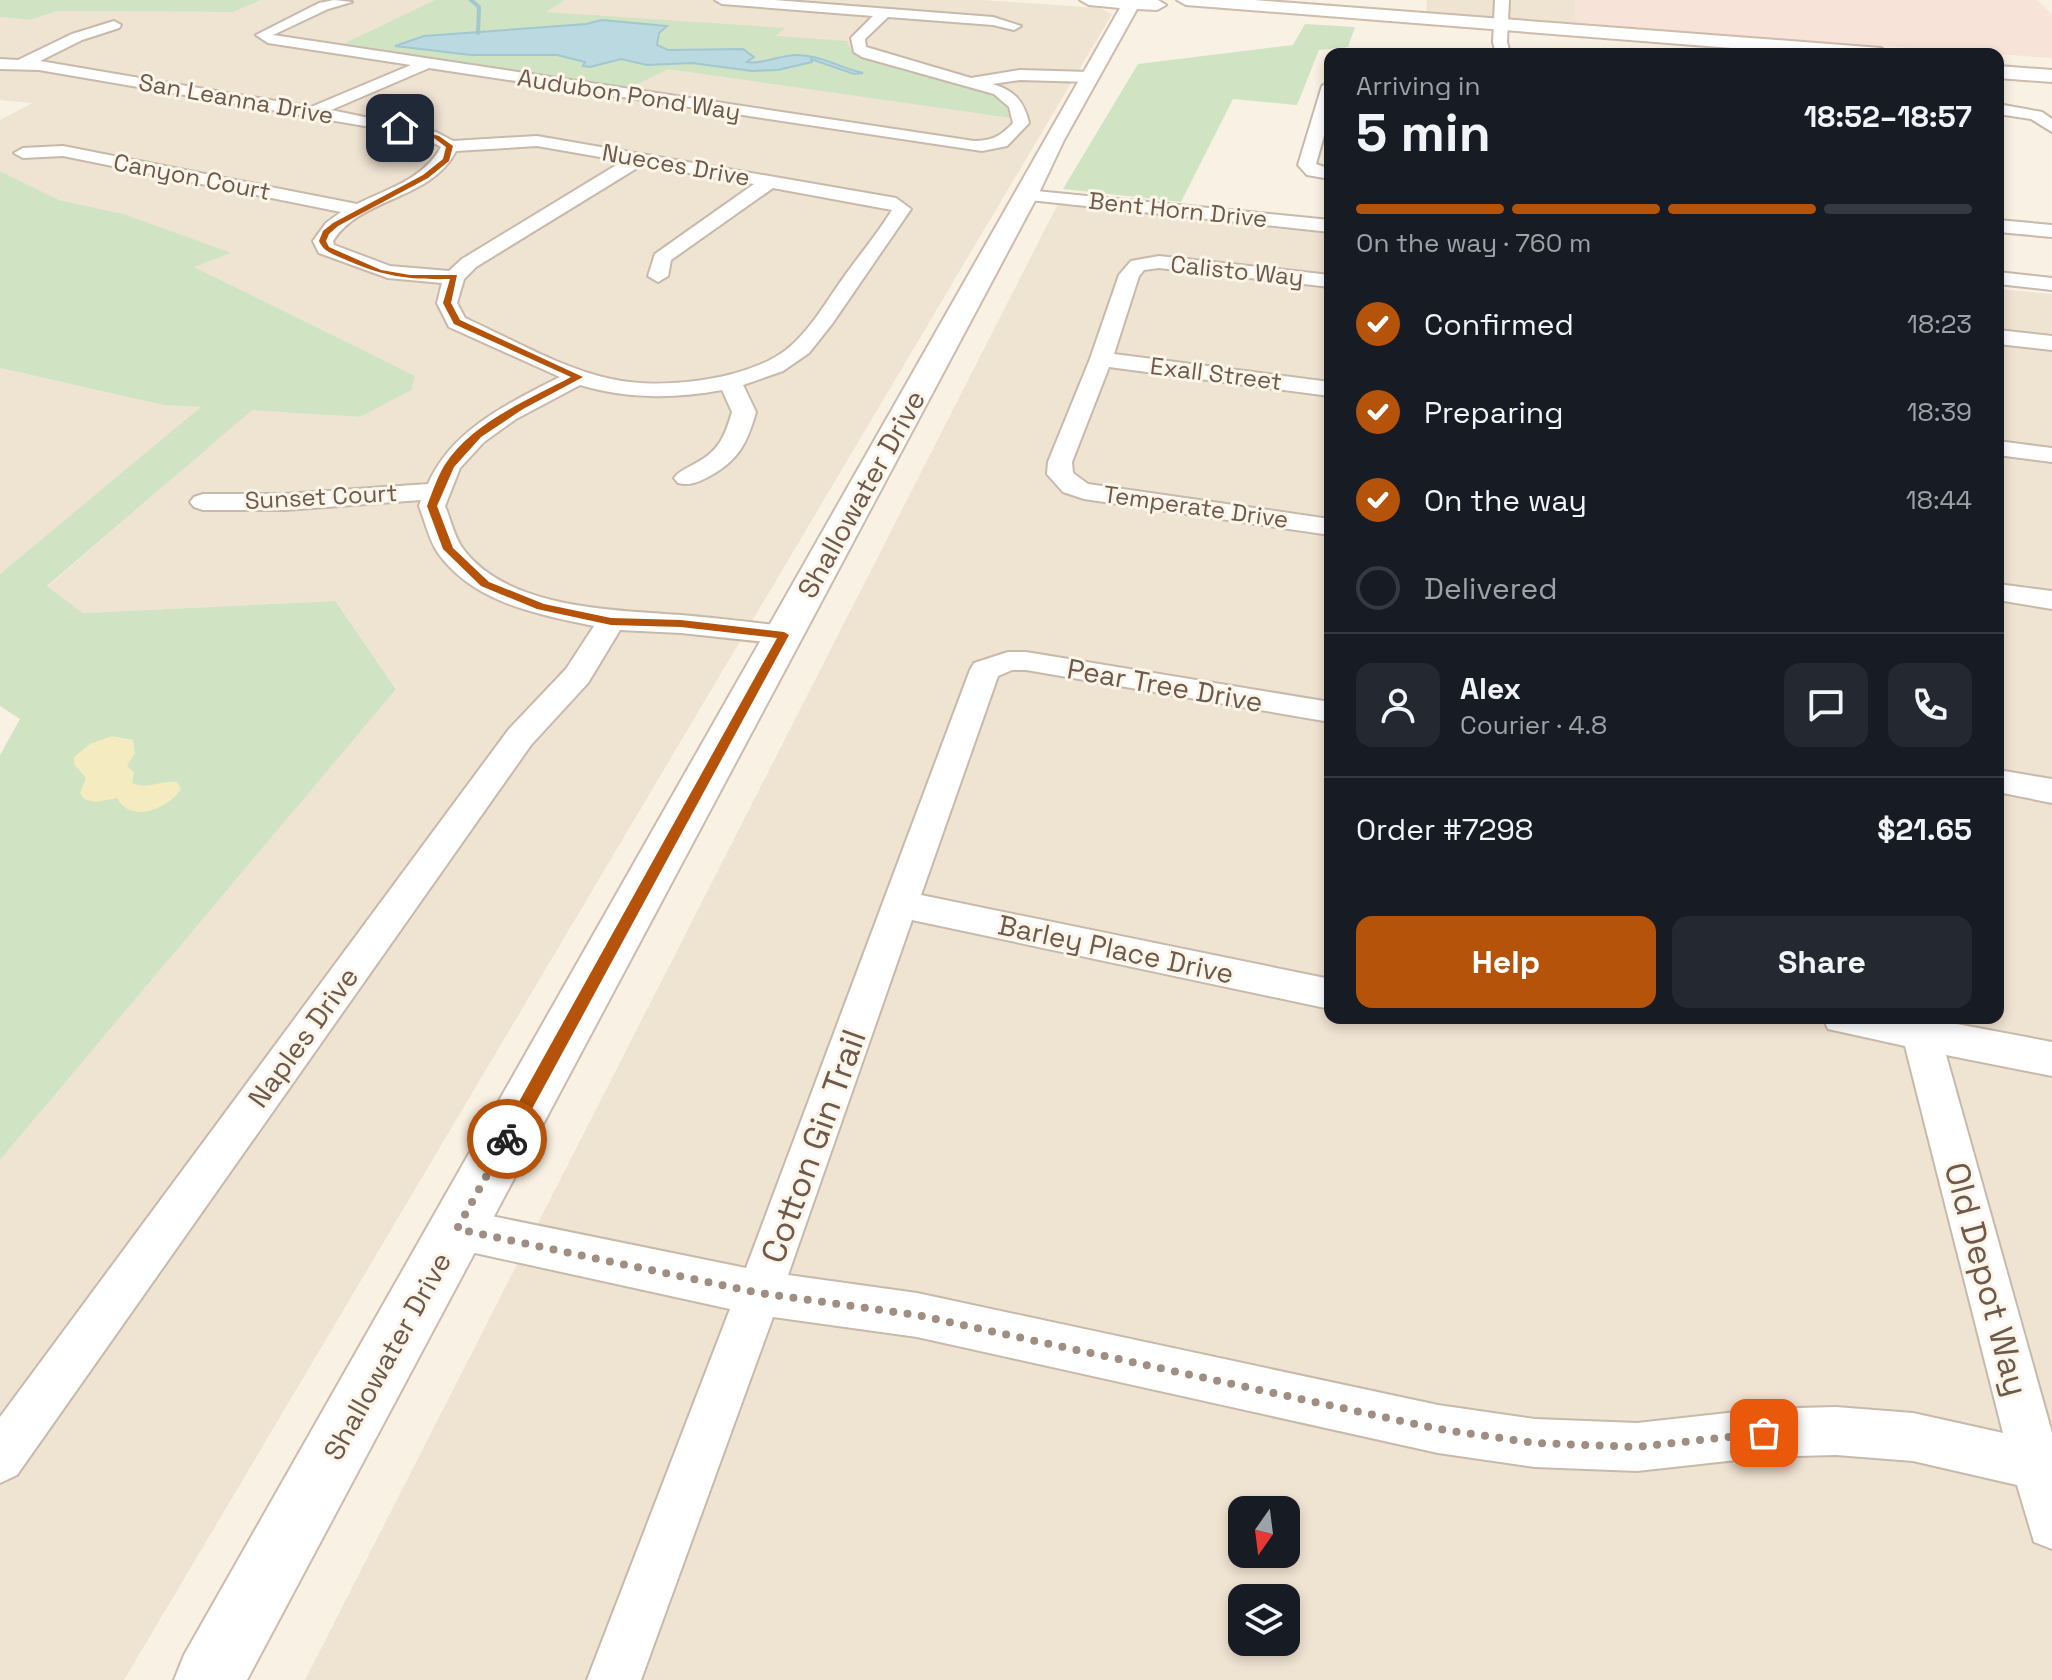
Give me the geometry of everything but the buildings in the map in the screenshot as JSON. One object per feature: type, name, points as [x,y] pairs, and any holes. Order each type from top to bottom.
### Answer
[{"type":"street","points":[[722,0],[993,21],[1014,26]]},
{"type":"street","points":[[1089,0],[1261,9],[1739,48]]},
{"type":"street","points":[[1186,0],[1261,9]]},
{"type":"street","points":[[1502,0],[1503,48]]},
{"type":"street","name":"Audubon Pond Way","points":[[345,2],[324,6],[263,35],[268,39],[426,64],[581,84],[668,101],[974,146],[997,145],[1007,141],[1021,123],[1017,105],[1000,91]]},
{"type":"street","points":[[1129,35],[1132,2]]},
{"type":"street","points":[[885,12],[858,38],[859,49],[867,54],[1000,91],[1042,88],[1089,77],[1155,2]]},
{"type":"street","points":[[21,64],[77,37],[114,25]]},
{"type":"street","points":[[2004,63],[2052,67]]},
{"type":"street","name":"San Leanna Drive","points":[[0,64],[21,64],[313,112],[417,131],[436,137],[450,146]]},
{"type":"street","points":[[313,112],[426,64]]},
{"type":"street","points":[[2004,72],[2052,76]]},
{"type":"street","points":[[975,82],[1020,75],[1089,77]]},
{"type":"street","name":"Shallowater Drive","points":[[209,1680],[1089,77]]},
{"type":"street","points":[[1324,107],[1307,165],[1310,169],[1324,172]]},
{"type":"street","points":[[2004,110],[2036,115],[2052,127]]},
{"type":"street","name":"Nueces Drive","points":[[450,146],[537,141],[900,206],[900,213],[820,323],[791,357],[751,375],[729,380]]},
{"type":"street","points":[[450,146],[446,160],[426,176],[361,210],[326,233],[323,241],[326,249],[379,272],[410,278],[454,277]]},
{"type":"street","name":"Canyon Court","points":[[23,153],[63,151],[361,210]]},
{"type":"street","points":[[639,159],[469,263],[454,277],[447,303],[457,322],[578,377],[645,391],[701,387],[729,380],[744,412],[737,437],[721,460],[687,478]]},
{"type":"street","points":[[658,276],[662,258],[769,182]]},
{"type":"street","name":"Bent Horn Drive","points":[[1026,195],[1324,225]]},
{"type":"street","points":[[2004,227],[2052,231]]},
{"type":"street","name":"Calisto Way","points":[[1101,359],[1129,275],[1133,268],[1144,263],[1159,262],[1324,280]]},
{"type":"street","points":[[2004,279],[2052,284]]},
{"type":"street","points":[[2004,338],[2052,343]]},
{"type":"street","name":"Exall Street","points":[[1101,359],[1324,388]]},
{"type":"street","name":"Temperate Drive","points":[[1101,359],[1060,462],[1060,474],[1064,481],[1084,491],[1324,526]]},
{"type":"street","points":[[578,377],[520,407],[478,435],[449,466],[432,506],[449,549],[485,584],[541,606],[611,621],[697,625],[784,635]]},
{"type":"street","points":[[2004,449],[2052,455]]},
{"type":"street","name":"Sunset Court","points":[[203,502],[285,502],[438,491]]},
{"type":"street","points":[[2004,593],[2052,600]]},
{"type":"street","name":"Naples Drive","points":[[0,1458],[510,750],[577,676],[611,621]]},
{"type":"street","name":"Pear Tree Drive","points":[[999,663],[1026,661],[1324,711]]},
{"type":"street","name":"Cotton Gin Trail","points":[[614,1680],[759,1293],[985,670],[999,663]]},
{"type":"street","points":[[2004,782],[2052,791]]},
{"type":"street","name":"Barley Place Drive","points":[[901,904],[1324,993]]},
{"type":"street","points":[[1874,1024],[2052,1059]]},
{"type":"street","name":"Old Depot Way","points":[[1921,1033],[2052,1524]]},
{"type":"street","points":[[457,1229],[759,1293],[917,1315],[1438,1429],[1535,1443],[1637,1447],[1764,1433],[1836,1431],[1913,1437],[2036,1465]]},
{"type":"shaded area","points":[[261,0],[981,0],[1099,8],[1112,14],[124,1680],[0,1680],[0,1160],[396,688],[334,601],[83,613],[47,587],[252,409],[360,417],[193,267],[229,253],[124,214],[59,200],[0,171],[0,120],[33,103],[0,100],[0,17],[30,20],[57,11],[233,12]]},
{"type":"shaded area","points":[[1427,0],[1575,0],[1576,24],[1426,13]]},
{"type":"shaded area","points":[[1575,0],[2037,0],[2052,15],[2052,58],[2004,55],[2004,48],[1912,48],[1576,24]]},
{"type":"shaded area","points":[[1059,202],[1324,230],[1324,1024],[2004,1024],[2004,290],[2052,294],[2052,1680],[305,1680]]},
{"type":"shaded area","points":[[0,368],[163,405],[202,407],[0,574]]},
{"type":"green space","points":[[0,0],[261,0],[233,12],[57,11],[30,20],[0,17]]},
{"type":"green space","points":[[435,0],[565,0],[546,12],[785,28],[776,36],[847,41],[849,47],[861,55],[988,91],[1005,104],[1011,118],[668,69],[628,89],[390,55],[341,45]]},
{"type":"green space","points":[[1305,24],[1355,27],[1348,47],[1319,50],[1297,105],[1233,99],[1181,202],[1063,189],[1138,64],[1293,45]]},
{"type":"green space","points":[[0,171],[59,200],[124,214],[231,253],[194,267],[415,376],[411,390],[360,417],[252,410],[47,586],[83,613],[335,601],[396,689],[0,1160],[0,755],[20,719],[0,706],[0,574],[201,407],[163,405],[0,368]]},
{"type":"sand","points":[[112,736],[133,740],[135,753],[127,766],[134,772],[132,783],[143,786],[177,782],[181,789],[159,807],[140,812],[123,806],[117,798],[96,802],[84,799],[80,793],[86,778],[74,764],[74,757],[90,744]]},
{"type":"water","points":[[602,20],[667,26],[659,33],[657,45],[668,50],[743,49],[754,57],[747,62],[753,63],[790,55],[805,56],[863,73],[854,74],[811,59],[812,62],[778,70],[752,71],[692,63],[647,65],[621,59],[590,67],[583,66],[585,62],[557,55],[471,55],[395,46],[424,36],[586,24]]},
{"type":"waterway","points":[[471,0],[479,7],[478,33]]},
{"type":"way so far","points":[[507,1139],[457,1229],[759,1293],[917,1315],[1438,1429],[1535,1443],[1637,1447],[1764,1433]]},
{"type":"route","points":[[400,128],[436,137],[450,146],[446,160],[426,176],[335,224],[323,241],[326,249],[379,272],[410,278],[454,277],[447,303],[457,322],[578,377],[520,407],[478,435],[449,466],[432,506],[449,549],[485,584],[541,606],[611,621],[681,624],[784,635],[507,1139]]}]
